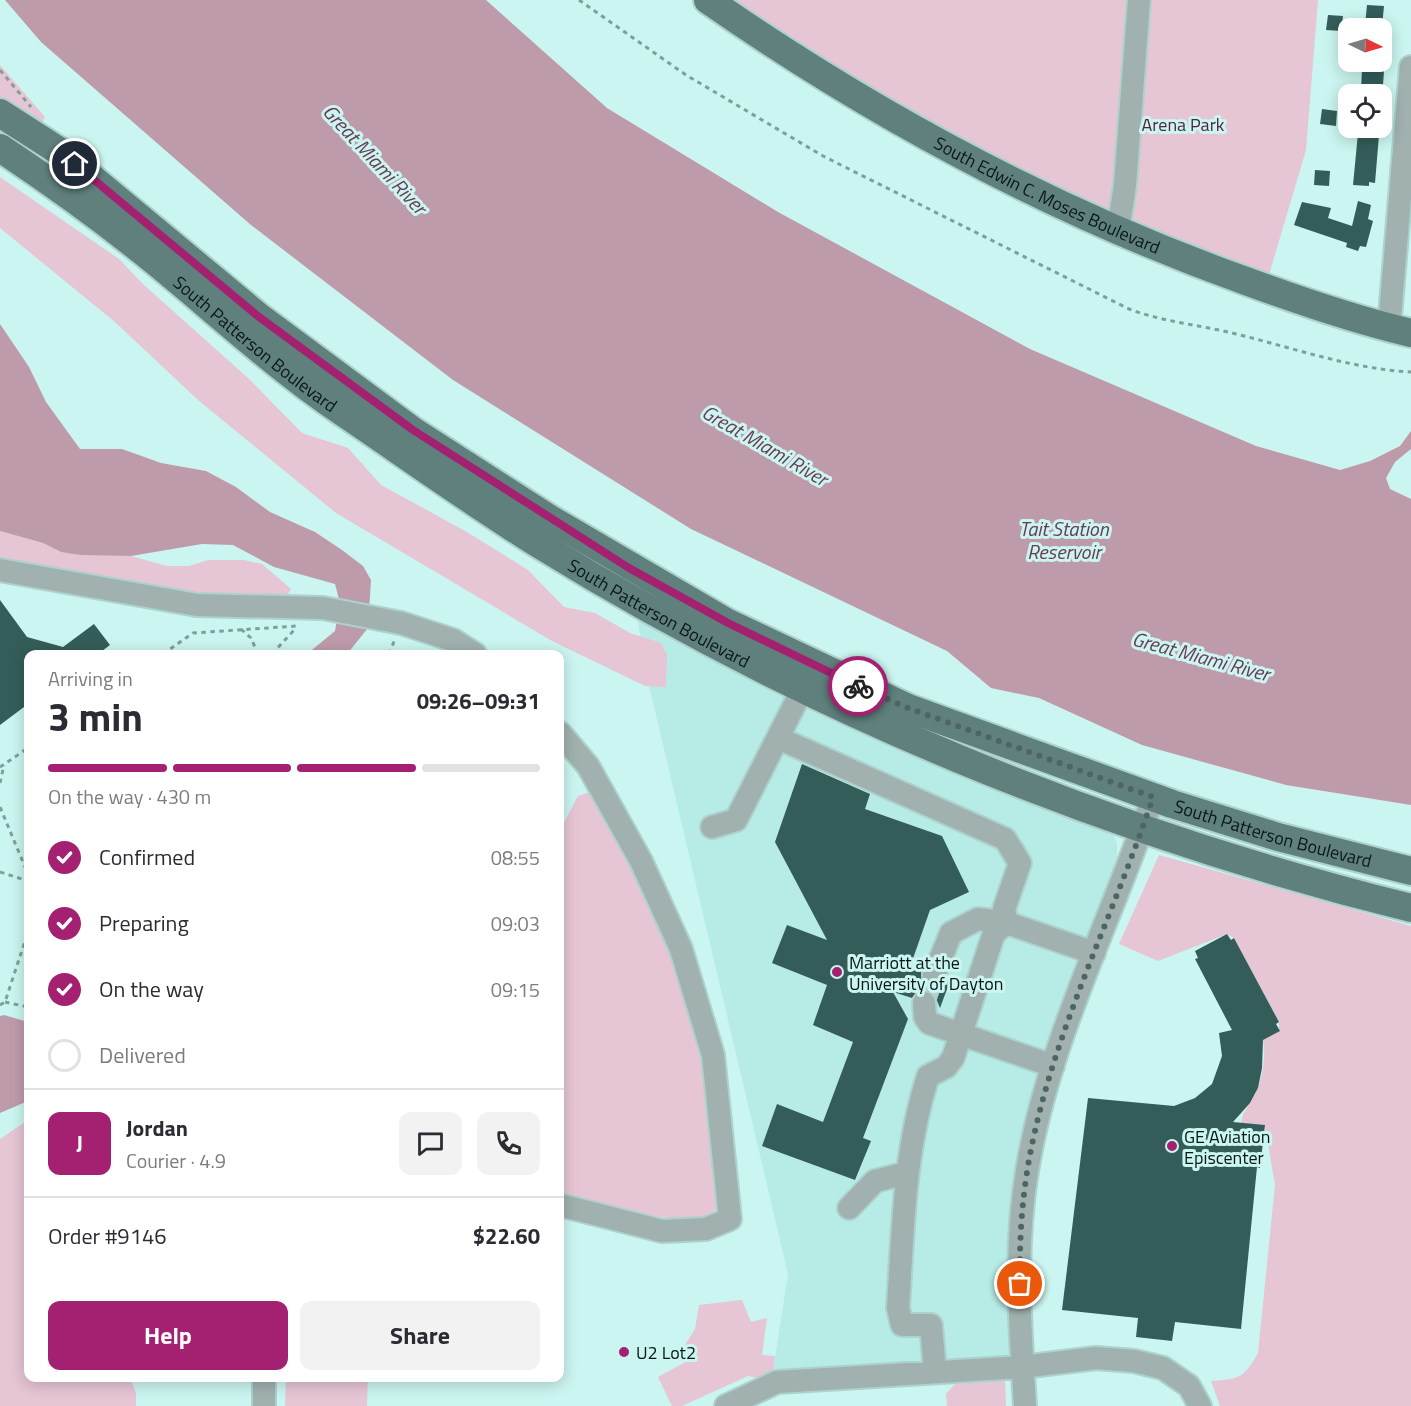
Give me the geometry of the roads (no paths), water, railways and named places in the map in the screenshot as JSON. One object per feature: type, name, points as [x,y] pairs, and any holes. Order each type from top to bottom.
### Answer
[{"type":"main road","name":"South Edwin C. Moses Boulevard","points":[[708,0],[753,31],[870,103],[1041,195],[1118,231],[1203,266],[1311,305],[1400,330]]},
{"type":"main road","name":"South Patterson Boulevard","points":[[0,113],[58,151],[259,317],[413,430],[629,568],[728,623],[908,708],[1153,797],[1278,837],[1411,871]]},
{"type":"main road","name":"South Patterson Boulevard","points":[[0,148],[81,204],[337,409],[477,504],[617,590],[803,688],[994,775],[1142,831],[1262,868],[1411,908]]},
{"type":"street","points":[[1118,231],[1125,185],[1139,0]]},
{"type":"street","points":[[1400,330],[1411,67]]},
{"type":"street","points":[[0,570],[197,605],[318,608],[383,619],[453,640],[468,650]]},
{"type":"street","points":[[712,827],[736,820],[803,688],[853,684]]},
{"type":"street","points":[[564,738],[588,766],[641,861],[681,949],[713,1055],[730,1219],[706,1229],[662,1231],[564,1206]]},
{"type":"street","points":[[778,738],[1005,839],[1020,864],[1004,909],[1007,923]]},
{"type":"street","points":[[1025,1406],[1020,1251],[1022,1202],[1034,1132],[1053,1066],[1153,797]]},
{"type":"street","points":[[934,975],[951,933],[978,919],[1007,923],[1094,953]]},
{"type":"street","points":[[935,1372],[931,1325],[902,1325],[898,1308],[907,1173],[916,1111],[927,1076],[953,1070],[953,1058],[960,1034],[994,933],[1007,923]]},
{"type":"street","points":[[924,1003],[925,1017],[929,1023],[1053,1066]]},
{"type":"street","points":[[849,1208],[875,1181],[907,1173]]},
{"type":"street","points":[[726,1406],[777,1382],[1022,1367],[1080,1359],[1134,1361],[1163,1368],[1189,1386],[1200,1406]]},
{"type":"street","points":[[264,1382],[264,1406]]},
{"type":"water","name":"Tait Station Reservoir","points":[[5,0],[486,0],[607,108],[778,212],[1030,349],[1256,446],[1340,470],[1370,461],[1400,446],[1411,431],[1411,449],[1395,462],[1386,478],[1390,489],[1411,499],[1411,805],[1286,785],[1142,745],[1039,698],[991,688],[947,651],[691,529],[453,380],[251,225],[41,42]]},
{"type":"water","points":[[0,324],[29,367],[46,402],[80,449],[122,449],[161,463],[206,471],[236,487],[270,512],[315,532],[363,566],[371,580],[368,628],[350,650],[312,650],[335,631],[340,603],[335,584],[274,567],[233,545],[202,544],[131,556],[81,555],[61,552],[43,543],[0,531]]},
{"type":"water","points":[[0,1016],[24,1021],[24,1103],[0,1113]]},
{"type":"tunnel","points":[[924,1003],[934,975]]},
{"type":"place","name":"Marriott at the University of Dayton","points":[[837,972]]},
{"type":"place","name":"GE Aviation Episcenter","points":[[1172,1146]]},
{"type":"place","name":"U2 Lot2","points":[[624,1352]]},
{"type":"park label","name":"Arena Park","points":[[1183,124]]},
{"type":"water label","name":"Great Miami River","points":[[375,159]]},
{"type":"water label","name":"Great Miami River","points":[[765,445]]},
{"type":"water label","name":"Great Miami River","points":[[1201,656]]}]
